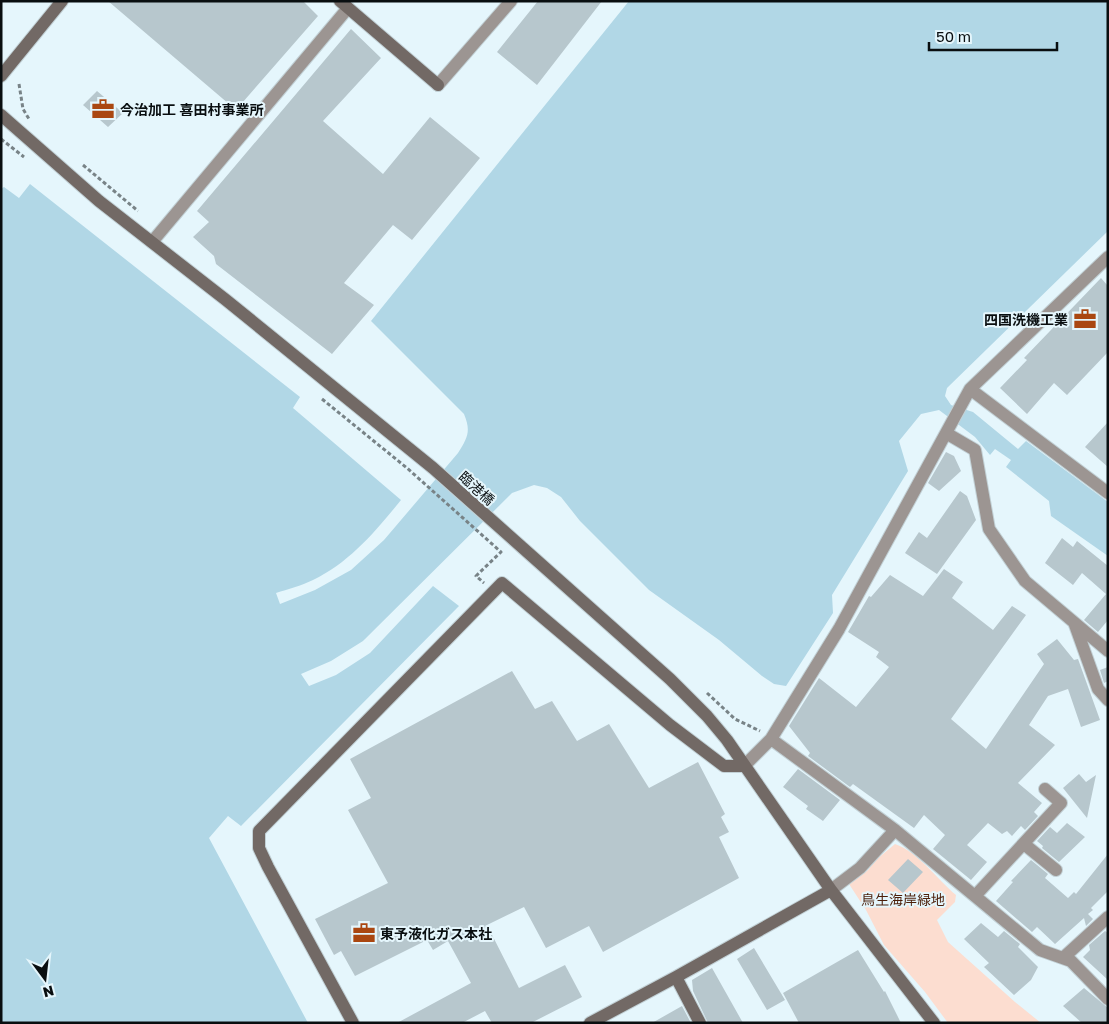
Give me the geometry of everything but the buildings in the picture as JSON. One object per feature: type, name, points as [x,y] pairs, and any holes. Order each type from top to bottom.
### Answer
[{"type":"street","points":[[1,76],[62,1]]},
{"type":"street","points":[[152,242],[344,5],[438,85],[511,1]]},
{"type":"street","name":"臨港橋","points":[[1,115],[99,201],[226,300],[434,468],[707,716],[727,740],[831,890],[934,1023]]},
{"type":"street","points":[[353,1023],[268,867],[259,848],[259,831],[502,583],[670,724],[724,766],[744,766],[771,739],[839,629],[970,389],[1108,257]]},
{"type":"street","points":[[970,389],[1108,493]]},
{"type":"street","points":[[946,433],[975,450],[989,529],[1025,581],[1108,651]]},
{"type":"street","points":[[1074,623],[1098,689],[1108,700]]},
{"type":"street","points":[[771,739],[895,830],[1040,950],[1072,961],[1107,996]]},
{"type":"street","points":[[976,896],[1061,803],[1044,789]]},
{"type":"street","points":[[590,1023],[831,890],[860,868],[895,830]]},
{"type":"street","points":[[1024,844],[1056,870]]},
{"type":"street","points":[[1062,958],[1108,917]]},
{"type":"street","points":[[676,977],[700,1023]]},
{"type":"path","points":[[407,468],[501,552],[476,576],[494,592]]},
{"type":"green space","name":"鳥生海岸緑地","points":[[895,844],[912,853],[956,895],[955,902],[937,920],[948,942],[1041,1023],[948,1023],[925,992],[884,945],[866,910],[849,884],[868,870],[877,859]]},
{"type":"water","points":[[629,1],[1108,1],[1108,231],[947,388],[945,396],[951,405],[973,412],[1018,449],[1026,441],[1108,502],[1108,556],[1051,516],[1049,501],[1006,467],[1011,460],[995,449],[990,455],[975,437],[939,410],[921,414],[899,441],[908,471],[832,595],[833,613],[786,686],[774,684],[762,676],[719,640],[649,590],[580,521],[561,497],[547,488],[534,485],[512,493],[363,641],[331,661],[301,674],[309,686],[336,675],[370,653],[433,586],[459,606],[241,826],[228,816],[209,838],[308,1023],[1,1023],[1,189],[4,187],[19,198],[30,184],[300,397],[293,408],[401,500],[372,534],[338,565],[308,582],[276,593],[280,604],[315,590],[351,570],[384,540],[458,453],[468,430],[464,414],[371,321]]},
{"type":"place","name":"今治加工 喜田村事業所","points":[[103,109]]},
{"type":"place","name":"四国洗機工業","points":[[1085,319]]},
{"type":"place","name":"東予液化ガス本社","points":[[364,933]]}]
